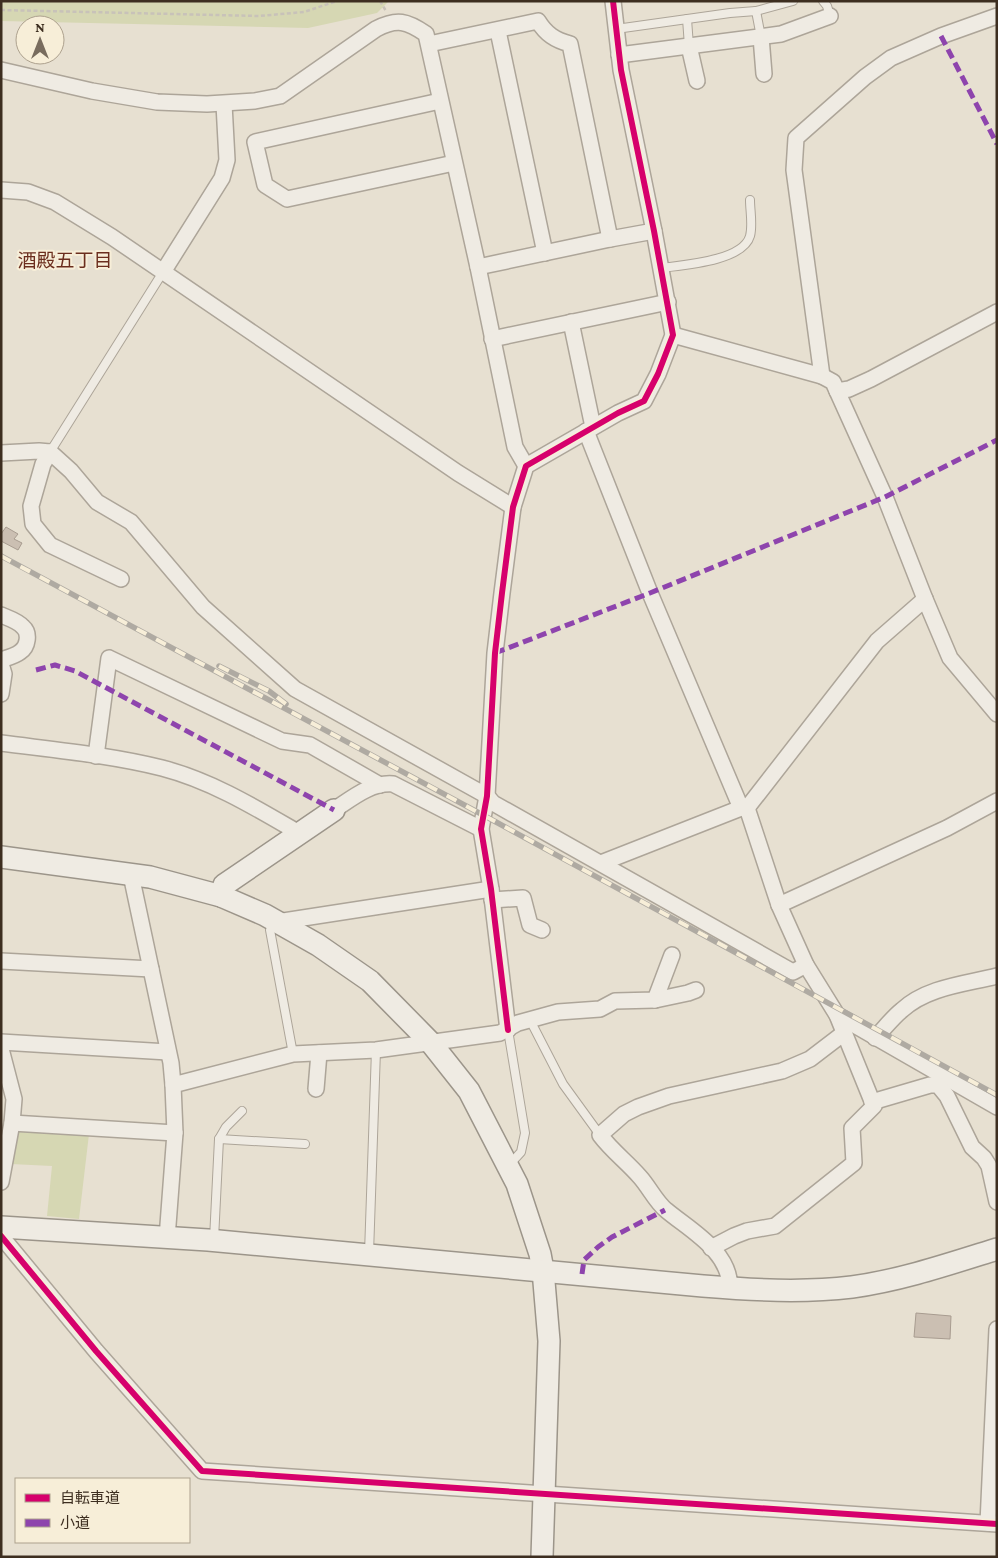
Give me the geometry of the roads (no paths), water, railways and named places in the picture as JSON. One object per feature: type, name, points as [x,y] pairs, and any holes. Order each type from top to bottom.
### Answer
[{"type":"street","points":[[508,1030],[492,894],[482,829],[487,796],[495,653],[513,507],[526,466],[590,429],[644,401],[658,374],[673,335],[621,70],[613,1]]},
{"type":"street","points":[[619,55],[781,34],[830,16]]},
{"type":"street","points":[[822,376],[794,170],[796,138],[864,77],[891,58],[941,36],[997,16]]},
{"type":"street","points":[[1,70],[92,91],[157,102],[224,104],[280,96],[376,28],[388,23],[403,21],[426,34],[478,268],[515,447],[526,466]]},
{"type":"street","points":[[429,44],[538,22],[543,30],[556,40],[570,44],[610,239]]},
{"type":"street","points":[[498,30],[545,253]]},
{"type":"street","points":[[761,37],[764,74]]},
{"type":"street","points":[[689,46],[697,81]]},
{"type":"street","points":[[440,101],[255,142],[265,185],[287,199],[454,163]]},
{"type":"street","points":[[163,272],[222,178],[227,160],[224,104]]},
{"type":"street","points":[[1,190],[28,192],[55,202],[112,237],[458,473],[513,507]]},
{"type":"street","points":[[478,268],[654,231]]},
{"type":"street","points":[[492,338],[668,302]]},
{"type":"street","points":[[837,391],[849,389],[871,379],[997,312]]},
{"type":"street","points":[[571,322],[590,429],[650,593],[744,808],[779,905],[806,965],[837,1015],[874,1106],[852,1128],[854,1163],[775,1226],[747,1231],[711,1248]]},
{"type":"street","points":[[673,335],[822,376],[833,382],[885,497],[950,658],[997,714]]},
{"type":"street","points":[[1,453],[50,452],[71,471],[97,502],[132,522],[203,607],[295,689],[487,796],[493,803],[793,972],[806,965]]},
{"type":"street","points":[[50,452],[43,464],[31,506],[33,524],[50,545],[121,579]]},
{"type":"street","points":[[601,863],[744,808],[877,641],[925,599]]},
{"type":"street","points":[[1,615],[22,626],[27,633],[25,648],[20,653],[1,660]]},
{"type":"street","points":[[96,756],[109,658],[282,741],[310,745],[380,785]]},
{"type":"street","points":[[1,664],[4,674],[1,694]]},
{"type":"street","points":[[1,743],[96,756],[164,768],[206,784],[249,804],[299,834]]},
{"type":"street","points":[[221,896],[224,885],[362,792],[385,783],[393,784],[482,829]]},
{"type":"street","points":[[779,905],[947,828],[997,801]]},
{"type":"street","points":[[1,857],[150,878],[221,896],[277,922],[318,945],[370,981],[431,1043],[469,1091],[517,1184],[540,1254],[543,1270],[549,1341],[542,1557]]},
{"type":"street","points":[[131,875],[168,1052],[172,1085],[175,1133],[167,1238]]},
{"type":"street","points":[[277,922],[492,894],[524,898],[530,925],[542,930]]},
{"type":"street","points":[[655,1000],[672,955]]},
{"type":"street","points":[[1,961],[151,969]]},
{"type":"street","points":[[875,1038],[902,1010],[934,991],[997,976]]},
{"type":"street","points":[[172,1085],[293,1054],[376,1050],[500,1033],[518,1023],[558,1012],[600,1009],[615,1001],[655,1000],[696,990]]},
{"type":"street","points":[[837,1015],[942,1082],[997,1108]]},
{"type":"street","points":[[730,1288],[730,1280],[722,1259],[698,1234],[665,1210],[641,1178],[610,1148],[600,1135],[624,1114],[638,1107],[670,1096],[782,1071],[810,1059],[844,1033]]},
{"type":"street","points":[[1,1042],[168,1052]]},
{"type":"street","points":[[1,1050],[14,1099],[12,1124],[1,1182]]},
{"type":"street","points":[[316,1089],[318,1053]]},
{"type":"street","points":[[872,1102],[930,1085],[938,1085],[942,1082]]},
{"type":"street","points":[[942,1082],[972,1147],[984,1158],[989,1166],[997,1202]]},
{"type":"street","points":[[12,1124],[175,1133]]},
{"type":"street","points":[[1,1227],[214,1241],[730,1288],[798,1291],[852,1287],[928,1271],[997,1249]]},
{"type":"street","points":[[1,1236],[96,1351],[202,1471],[992,1524],[997,1329]]},
{"type":"lane","points":[[616,29],[730,13],[756,12],[793,1]]},
{"type":"lane","points":[[824,1],[828,6],[830,16]]},
{"type":"lane","points":[[756,12],[761,37]]},
{"type":"lane","points":[[687,19],[689,46]]},
{"type":"lane","points":[[661,268],[717,259],[746,244],[750,236],[750,200]]},
{"type":"lane","points":[[50,452],[163,272]]},
{"type":"lane","points":[[277,922],[270,930],[293,1054]]},
{"type":"lane","points":[[530,1020],[563,1084],[600,1135]]},
{"type":"lane","points":[[508,1030],[525,1133],[521,1152],[508,1166]]},
{"type":"lane","points":[[368,1255],[376,1050]]},
{"type":"lane","points":[[214,1241],[219,1139],[226,1127],[242,1110]]},
{"type":"lane","points":[[219,1139],[305,1144]]},
{"type":"railway","points":[[1,556],[496,822],[997,1095]]},
{"type":"railway","points":[[219,666],[269,691],[286,704]]},
{"type":"district","name":"酒殿五丁目","points":[[65,260]]}]
